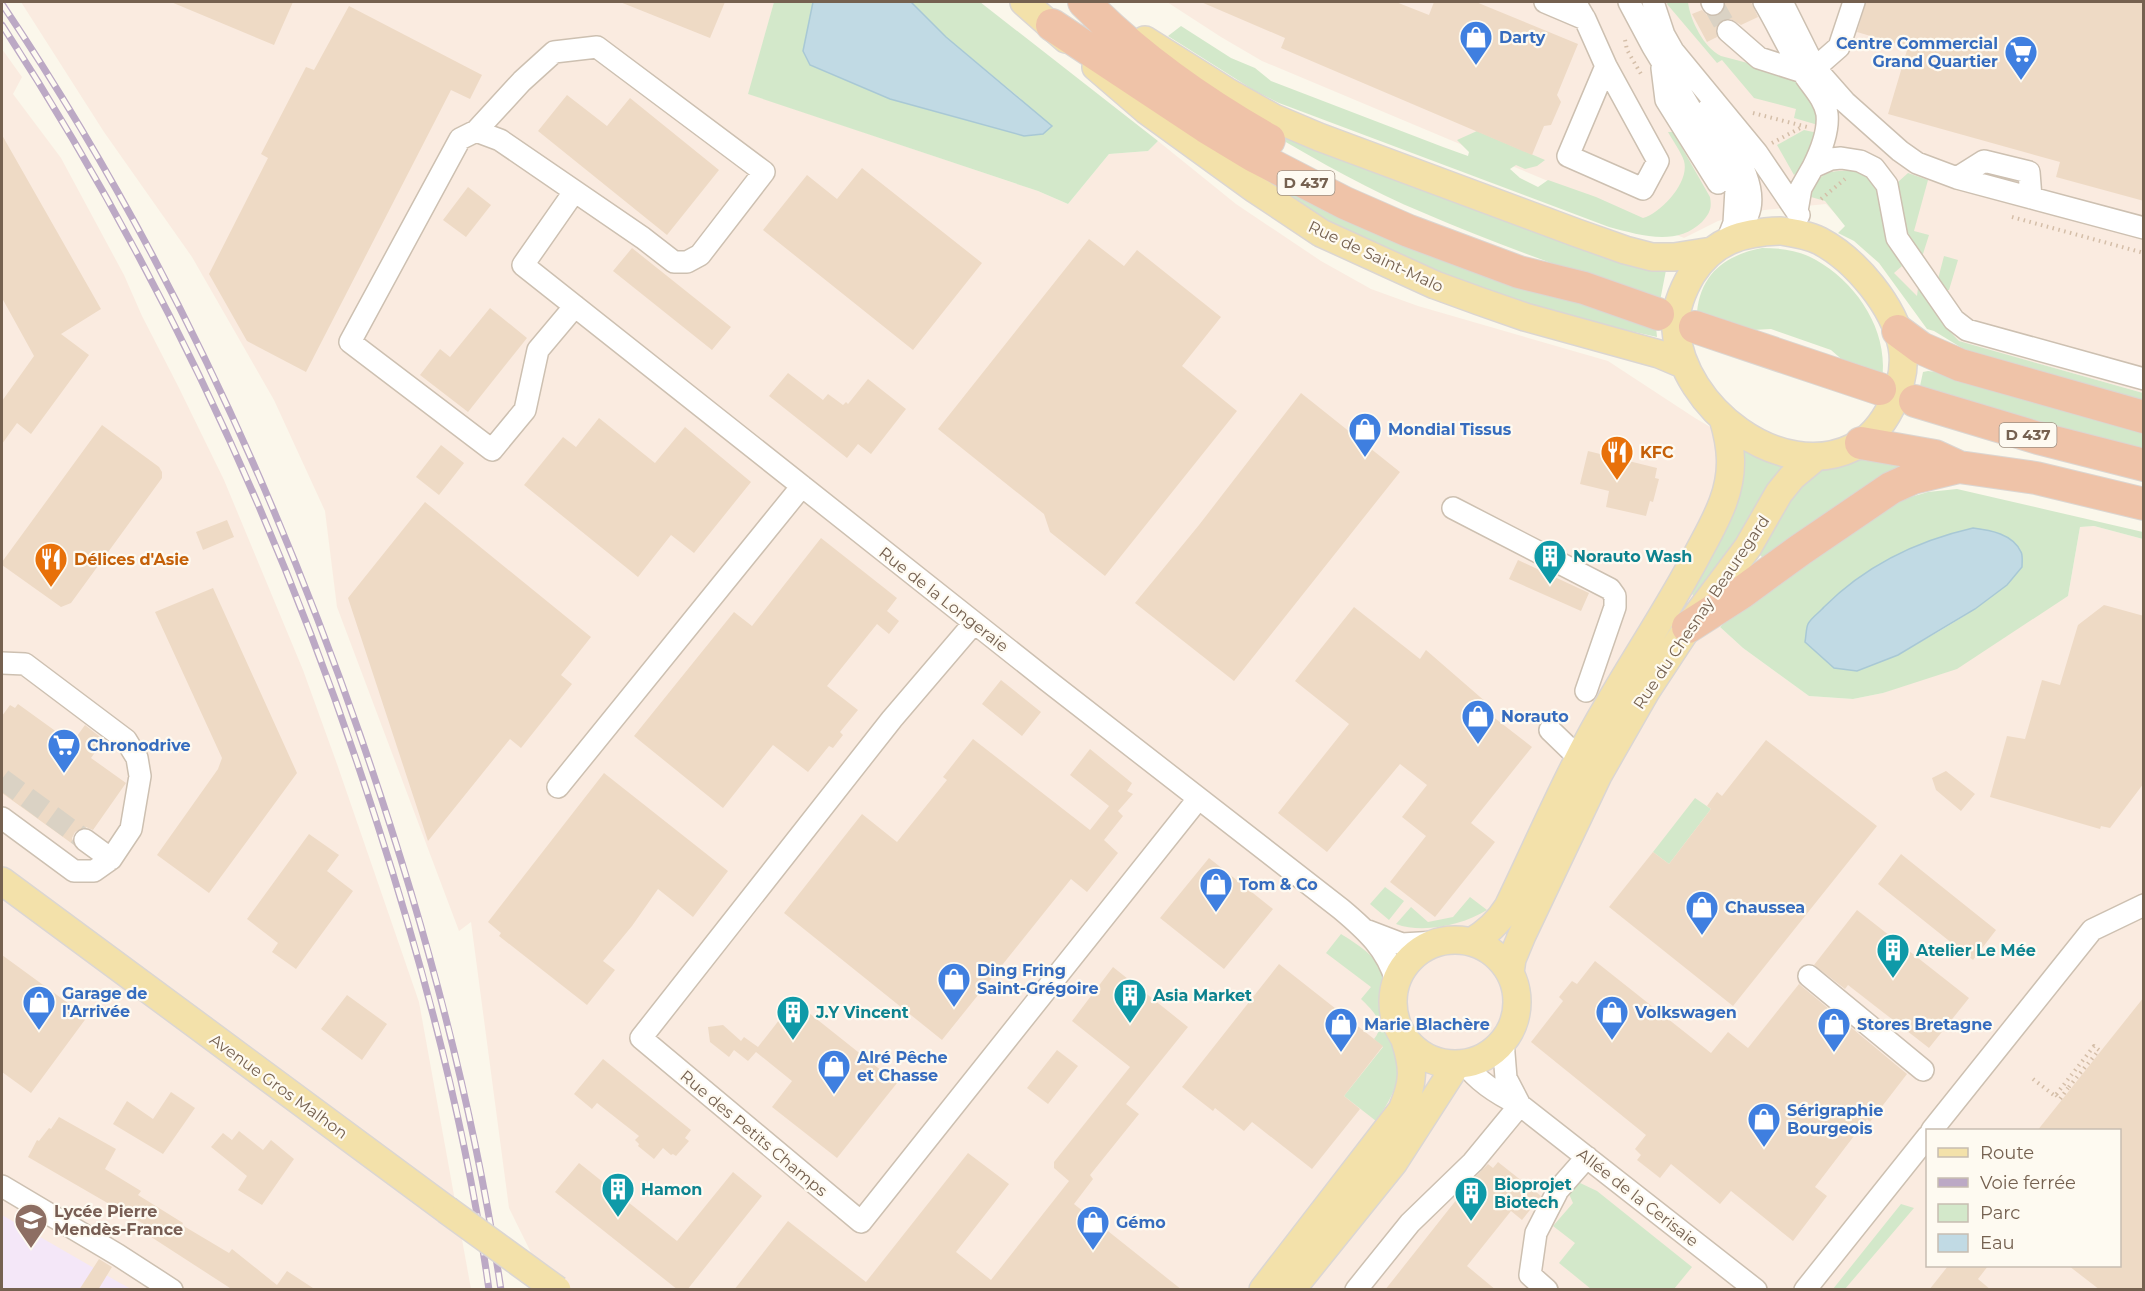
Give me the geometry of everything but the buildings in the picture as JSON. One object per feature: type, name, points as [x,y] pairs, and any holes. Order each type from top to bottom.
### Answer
[{"type":"highway","name":"D 437","points":[[1085,2],[1138,52],[1216,107],[1272,142],[1352,186],[1415,216],[1452,233],[1522,259],[1584,288]]},
{"type":"highway","name":"D 437","points":[[1052,26],[1216,133],[1254,156],[1318,189],[1409,231],[1450,247],[1519,272],[1584,288],[1658,314]]},
{"type":"highway","points":[[1695,327],[1880,389]]},
{"type":"highway","points":[[1898,331],[1921,348],[1960,365],[2144,417]]},
{"type":"highway","name":"D 437","points":[[1915,400],[2038,438],[2144,465]]},
{"type":"highway","points":[[1861,443],[1935,456],[1959,467],[2036,478],[2144,504]]},
{"type":"highway","points":[[1688,627],[1741,593],[1891,488],[1913,478],[1959,467]]},
{"type":"main road","name":"Rue de Saint-Malo","points":[[1024,2],[1108,79],[1146,110],[1321,233],[1435,285],[1479,301],[1525,317],[1659,354],[1685,365]]},
{"type":"main road","points":[[1085,2],[1179,63],[1274,118],[1319,137],[1625,250],[1652,256],[1674,257],[1719,246],[1749,233],[1781,231],[1800,234],[1820,241],[1840,254],[1863,276],[1881,300],[1898,331],[1902,347],[1903,364],[1898,390],[1889,412],[1880,425],[1861,443],[1848,450],[1816,457],[1773,449],[1743,434],[1723,418],[1694,382],[1685,365],[1676,328],[1677,309],[1687,282],[1696,268],[1719,246]]},
{"type":"main road","name":"Rue du Chesnay Beauregard","points":[[1471,942],[1500,920],[1508,908],[1579,758],[1607,706],[1690,568],[1723,503],[1732,466],[1731,450],[1723,418]]},
{"type":"main road","name":"Rue du Chesnay Beauregard","points":[[1510,973],[1512,959],[1522,934],[1598,775],[1646,691],[1688,627],[1748,547],[1779,493],[1792,477],[1816,457]]},
{"type":"main road","name":"Avenue Gros Malhon","points":[[2,880],[557,1290]]},
{"type":"main road","points":[[1263,1290],[1402,1110],[1412,1079],[1412,1061],[1393,1012],[1393,996],[1396,981],[1405,964],[1419,951],[1437,942],[1454,940],[1483,946],[1494,953],[1510,973],[1516,990],[1517,1008],[1513,1025],[1503,1041],[1486,1056],[1461,1064],[1442,1063],[1415,1050],[1405,1040]]},
{"type":"main road","points":[[1291,1290],[1394,1162],[1461,1064]]},
{"type":"street","points":[[1545,2],[1580,10],[1606,66],[1658,161],[1643,189],[1568,156],[1606,66]]},
{"type":"street","points":[[1629,2],[1661,58],[1706,107],[1733,148],[1750,185],[1747,220],[1719,246]]},
{"type":"street","points":[[1653,2],[1664,34],[1673,51],[1757,153],[1820,241]]},
{"type":"street","points":[[1764,2],[1809,70],[1900,152],[1917,163],[1956,178],[2144,228]]},
{"type":"street","points":[[1782,2],[1827,116],[1822,163]]},
{"type":"street","points":[[1809,70],[1839,47],[1854,2]]},
{"type":"street","points":[[1728,31],[1759,58],[1809,70]]},
{"type":"street","points":[[476,131],[501,140],[674,262],[687,262],[700,255],[764,172],[597,47],[554,52],[522,81],[476,131],[460,139],[350,342],[492,450],[525,410],[538,350],[575,306]]},
{"type":"street","points":[[1661,58],[1666,100],[1725,196],[1719,246]]},
{"type":"street","points":[[1797,211],[1801,188],[1822,163],[1839,136],[1841,113],[1845,102]]},
{"type":"street","points":[[1822,163],[1860,161],[1874,168],[1881,175],[1887,185],[1898,238],[1954,320],[1967,330],[2144,379]]},
{"type":"street","name":"Rue de la Longeraie","points":[[574,192],[523,265],[1367,931],[1389,960],[1396,981]]},
{"type":"street","points":[[558,787],[802,486]]},
{"type":"street","points":[[1453,508],[1610,589],[1615,596],[1615,607],[1586,690]]},
{"type":"street","name":"Rue des Petits Champs","points":[[974,622],[886,727],[641,1038],[861,1222],[1198,799]]},
{"type":"street","points":[[2,663],[25,664],[126,740],[137,758],[140,776],[131,829],[111,859],[94,871],[74,871],[2,818]]},
{"type":"street","points":[[1550,730],[1579,758]]},
{"type":"street","points":[[85,840],[111,859]]},
{"type":"street","points":[[1934,1129],[2092,930],[2144,905]]},
{"type":"street","name":"Rue de la Longeraie","points":[[1367,931],[1402,944],[1437,942]]},
{"type":"street","points":[[1809,976],[1923,1070]]},
{"type":"street","name":"Allée de la Cerisaie","points":[[1503,1041],[1506,1078],[1520,1104]]},
{"type":"street","name":"Allée de la Cerisaie","points":[[1461,1064],[1503,1096],[1520,1104],[1756,1290]]},
{"type":"street","points":[[1356,1290],[1410,1223],[1473,1162],[1520,1104]]},
{"type":"street","points":[[1805,1290],[1926,1139]]},
{"type":"street","points":[[1547,1290],[1530,1275],[1536,1233],[1558,1191],[1587,1157]]},
{"type":"street","points":[[2,1186],[172,1290]]},
{"type":"path","points":[[2033,1079],[2060,1099],[2099,1050],[2094,1046],[2056,1095]]},
{"type":"shaded area","points":[[21,2],[774,2],[749,94],[1038,191],[1068,204],[1109,154],[1148,151],[1158,141],[1236,204],[1321,261],[1371,289],[1418,306],[1608,361],[1741,445],[1730,591],[1720,627],[1743,648],[1809,696],[1853,699],[1883,693],[1902,686],[2068,596],[2080,527],[2094,526],[2143,539],[2143,1289],[549,1289],[509,1208],[471,922],[459,931],[337,607],[325,511],[274,400],[192,257],[104,132]]},
{"type":"shaded area","points":[[1167,2],[2143,2],[2143,393],[1959,341],[1826,204],[1764,210],[1718,221],[1684,238],[1262,61]]},
{"type":"shaded area","points":[[2,49],[22,77],[13,94],[61,158],[124,275],[224,480],[303,670],[419,1002],[471,1289],[2,1289]]},
{"type":"shaded area","name":"Lycée Pierre Mendès-France","points":[[2,1215],[120,1283],[131,1289],[2,1289]]},
{"type":"green space","points":[[774,2],[813,2],[803,51],[810,65],[890,99],[1024,136],[1043,134],[1021,99],[946,37],[911,2],[980,2],[1158,141],[1148,151],[1109,154],[1068,204],[1038,191],[748,94]]},
{"type":"green space","points":[[1668,2],[1688,2],[1699,33],[1709,47],[1721,56],[1789,74],[1814,97],[1818,125],[1794,118],[1796,109],[1754,98],[1722,60],[1717,63],[1667,4]]},
{"type":"green space","points":[[1181,26],[1231,58],[1255,68],[1271,81],[1468,156],[1469,152],[1457,140],[1477,131],[1545,160],[1537,166],[1525,169],[1516,165],[1510,169],[1520,178],[1538,187],[1548,180],[1596,197],[1643,218],[1658,210],[1672,196],[1683,178],[1684,161],[1668,132],[1673,132],[1710,197],[1710,210],[1702,222],[1692,230],[1669,237],[1645,236],[1609,227],[1279,103],[1255,91],[1168,36]]},
{"type":"green space","points":[[1153,100],[1656,327],[1657,337],[1572,318],[1446,279],[1302,210]]},
{"type":"green space","points":[[1258,126],[1667,265],[1660,301],[1511,248],[1402,204]]},
{"type":"green space","points":[[1804,130],[1818,133],[1801,169],[1794,175],[1777,145]]},
{"type":"green space","points":[[1855,171],[1872,181],[1876,189],[1887,236],[1902,266],[1894,273],[1917,296],[1918,288],[1944,325],[1959,341],[2143,393],[2143,403],[1967,351],[1927,329],[1879,263],[1854,241],[1838,233],[1845,226],[1825,201],[1811,197],[1817,182],[1826,174]]},
{"type":"green space","points":[[1908,173],[1928,180],[1914,231],[1929,235],[1922,257],[1911,241],[1907,230],[1898,182]]},
{"type":"green space","points":[[1762,248],[1783,249],[1816,260],[1831,270],[1857,295],[1875,326],[1883,361],[1882,379],[1846,363],[1831,350],[1771,329],[1753,330],[1697,312],[1699,298],[1704,287],[1718,268],[1737,255]]},
{"type":"green space","points":[[1944,256],[1958,260],[1949,290],[1946,290],[1938,279]]},
{"type":"green space","points":[[1923,372],[1944,373],[2143,432],[2143,449],[2016,417],[1920,386]]},
{"type":"green space","points":[[1741,445],[1788,463],[1747,528],[1698,595],[1694,596],[1691,593]]},
{"type":"green space","points":[[1854,457],[1930,464],[1763,558],[1758,553],[1801,483],[1829,465]]},
{"type":"green space","points":[[1957,489],[2143,532],[2143,539],[2094,526],[2080,527],[2068,596],[1957,669],[1883,693],[1853,699],[1809,696],[1743,648],[1720,627],[1734,614],[1897,501],[1928,492]],"holes":[[[1973,528],[2022,567],[1995,594],[1980,605],[1898,655],[1831,600],[1865,574],[1898,555],[1933,540]]]},
{"type":"green space","points":[[1695,798],[1711,809],[1669,864],[1653,852]]},
{"type":"green space","points":[[1385,887],[1404,901],[1389,920],[1370,904]]},
{"type":"green space","points":[[1470,897],[1487,910],[1455,924],[1430,928],[1396,924],[1411,907],[1428,922],[1453,917]]},
{"type":"green space","points":[[1341,934],[1372,957],[1382,976],[1381,1008],[1396,1055],[1398,1076],[1392,1094],[1376,1121],[1344,1096],[1383,1047],[1374,1039],[1379,1028],[1377,1017],[1361,999],[1371,987],[1326,953]]},
{"type":"green space","points":[[1578,1182],[1597,1191],[1692,1267],[1674,1289],[1591,1289],[1559,1263],[1575,1243],[1553,1226],[1573,1203],[1569,1194]]},
{"type":"green space","points":[[1901,1204],[1914,1208],[1845,1289],[1833,1289]]},
{"type":"water","points":[[813,2],[911,2],[946,37],[1052,126],[1043,134],[1024,136],[890,99],[810,65],[803,51]]},
{"type":"water","points":[[1973,528],[2007,537],[2022,553],[2022,567],[2007,585],[1975,609],[1898,655],[1857,671],[1834,668],[1805,642],[1807,626],[1811,620],[1857,579],[1912,548]]},
{"type":"tunnel","points":[[1713,4],[1728,31]]},
{"type":"tunnel","points":[[2,779],[85,840]]},
{"type":"railway","points":[[2,4],[110,178],[159,267],[248,451],[325,639],[405,871],[444,1009],[476,1149],[501,1290]]},
{"type":"railway","points":[[2,25],[61,119],[168,312],[216,411],[303,614],[342,718],[377,823],[428,996],[457,1112],[489,1290]]},
{"type":"place","name":"Darty","points":[[1476,66]]},
{"type":"place","name":"Centre Commercial Grand Quartier","points":[[2021,81]]},
{"type":"place","name":"Mondial Tissus","points":[[1365,458]]},
{"type":"place","name":"KFC","points":[[1617,481]]},
{"type":"place","name":"Norauto Wash","points":[[1550,585]]},
{"type":"place","name":"Délices d'Asie","points":[[51,588]]},
{"type":"place","name":"Norauto","points":[[1478,745]]},
{"type":"place","name":"Chronodrive","points":[[64,774]]},
{"type":"place","name":"Tom & Co","points":[[1216,913]]},
{"type":"place","name":"Chaussea","points":[[1702,936]]},
{"type":"place","name":"Atelier Le Mée","points":[[1893,979]]},
{"type":"place","name":"Ding Fring Saint-Grégoire","points":[[954,1008]]},
{"type":"place","name":"Asia Market","points":[[1130,1024]]},
{"type":"place","name":"Garage de l'Arrivée","points":[[39,1031]]},
{"type":"place","name":"J.Y Vincent","points":[[793,1041]]},
{"type":"place","name":"Volkswagen","points":[[1612,1041]]},
{"type":"place","name":"Marie Blachère","points":[[1341,1053]]},
{"type":"place","name":"Stores Bretagne","points":[[1834,1053]]},
{"type":"place","name":"Alré Pêche et Chasse","points":[[834,1095]]},
{"type":"place","name":"Sérigraphie Bourgeois","points":[[1764,1148]]},
{"type":"place","name":"Hamon","points":[[618,1218]]},
{"type":"place","name":"Bioprojet Biotech","points":[[1471,1222]]},
{"type":"place","name":"Lycée Pierre Mendès-France","points":[[31,1249]]},
{"type":"place","name":"Gémo","points":[[1093,1251]]}]
